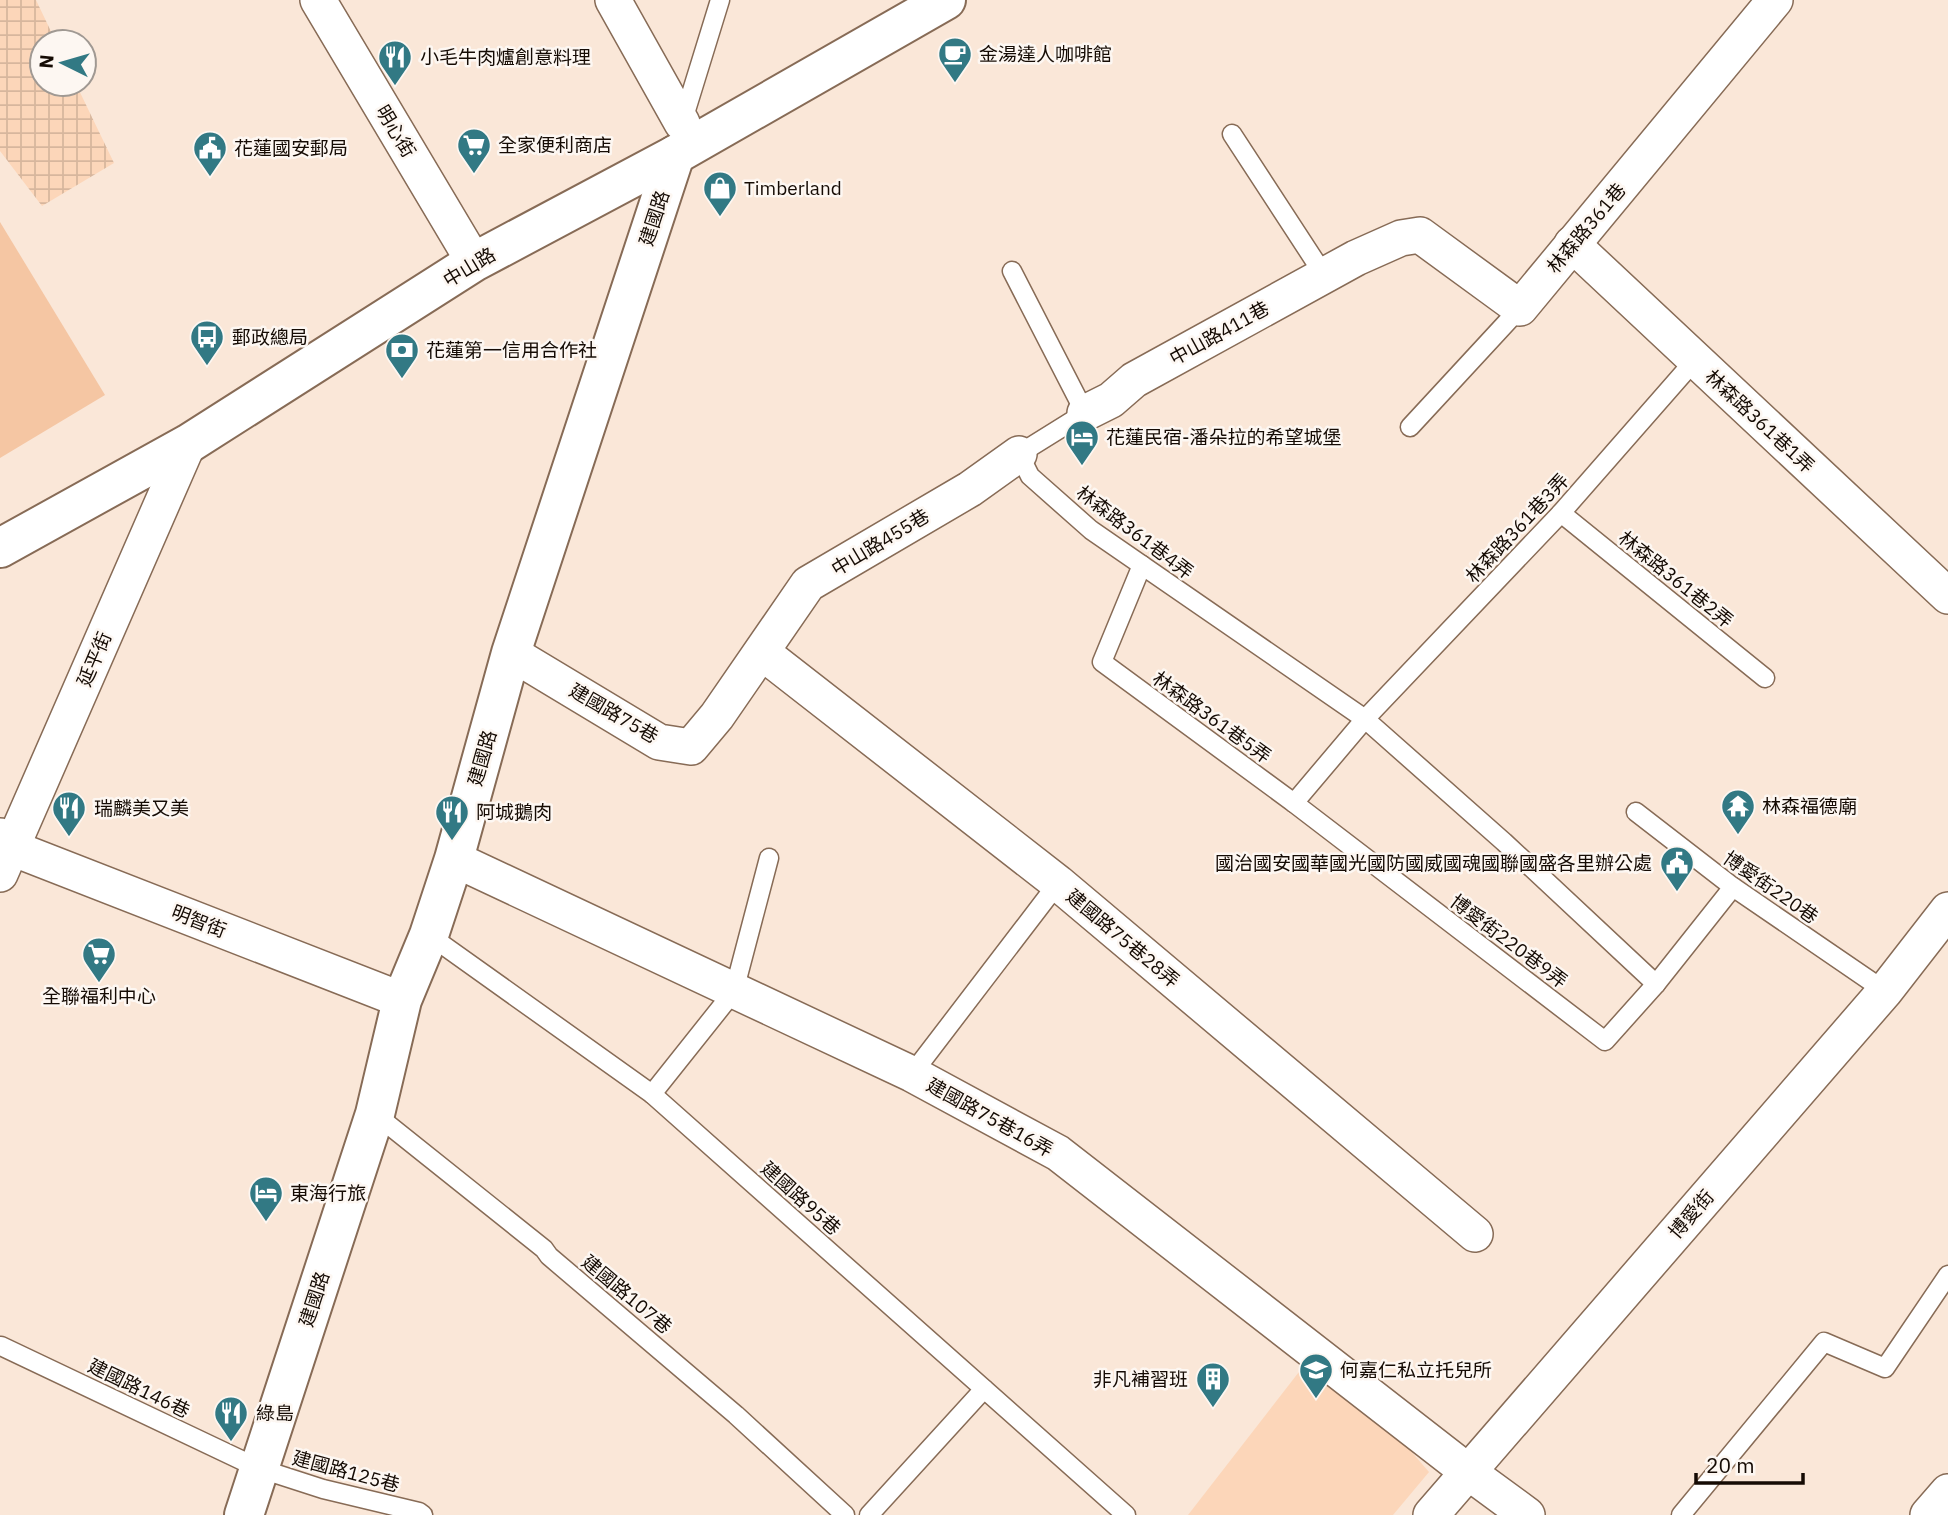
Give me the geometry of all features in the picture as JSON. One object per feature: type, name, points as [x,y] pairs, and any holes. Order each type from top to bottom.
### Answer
[{"type":"street","name":"明心街","points":[[318,0],[474,262]]},
{"type":"street","points":[[613,0],[678,139]]},
{"type":"street","name":"中山路","points":[[0,548],[188,444],[474,262],[678,139],[946,0]]},
{"type":"street","name":"林森路361巷","points":[[1520,308],[1775,0]]},
{"type":"street","name":"建國路","points":[[244,1515],[375,1114],[402,1000],[429,935],[454,859],[511,653],[678,139]]},
{"type":"street","name":"中山路411巷","points":[[1085,413],[1111,400],[1134,380],[1324,275],[1401,238],[1420,235],[1520,308]]},
{"type":"street","name":"林森路361巷1弄","points":[[1572,244],[1948,596]]},
{"type":"street","name":"延平街","points":[[4,853],[188,444]]},
{"type":"street","name":"中山路455巷","points":[[763,653],[808,584],[970,489],[1019,454]]},
{"type":"street","name":"建國路75巷","points":[[511,653],[659,742],[691,747],[763,653]]},
{"type":"street","name":"建國路75巷28弄","points":[[763,653],[1058,883],[1475,1234]]},
{"type":"street","name":"明智街","points":[[4,853],[402,1000]]},
{"type":"street","name":"建國路75巷16弄","points":[[454,859],[912,1074],[1058,1153],[1527,1515]]},
{"type":"street","name":"博愛街","points":[[1431,1515],[1885,991],[1948,910]]},
{"type":"street","points":[[1928,1515],[1948,1492]]},
{"type":"lane","name":"建國路","points":[[678,139],[720,0]]},
{"type":"lane","points":[[1232,134],[1324,275]]},
{"type":"lane","points":[[1012,271],[1085,413],[1019,454]]},
{"type":"lane","points":[[1410,427],[1520,308]]},
{"type":"lane","name":"林森路361巷3弄","points":[[1365,719],[1562,513],[1695,360]]},
{"type":"lane","name":"林森路361巷4弄","points":[[1019,454],[1030,476],[1091,530],[1365,719]]},
{"type":"lane","name":"林森路361巷2弄","points":[[1562,513],[1765,678]]},
{"type":"lane","name":"林森路361巷5弄","points":[[1142,565],[1102,662],[1294,803]]},
{"type":"lane","points":[[1294,803],[1365,719],[1504,842],[1656,984]]},
{"type":"lane","name":"博愛街220巷9弄","points":[[1294,803],[1605,1041],[1656,984],[1733,887]]},
{"type":"lane","name":"博愛街220巷","points":[[1636,812],[1733,887],[1885,991]]},
{"type":"lane","points":[[652,1094],[734,991],[769,858]]},
{"type":"lane","points":[[912,1074],[1058,883]]},
{"type":"lane","name":"建國路95巷","points":[[429,935],[652,1094],[1126,1515]]},
{"type":"lane","name":"建國路107巷","points":[[375,1114],[544,1248],[549,1256],[736,1415],[845,1515]]},
{"type":"lane","points":[[1681,1515],[1824,1342],[1885,1367],[1948,1275]]},
{"type":"lane","name":"建國路146巷","points":[[1,1346],[258,1468]]},
{"type":"lane","points":[[869,1515],[984,1389]]},
{"type":"lane","name":"建國路125巷","points":[[258,1468],[323,1489],[419,1512],[422,1515]]},
{"type":"shaded area","points":[[0,0],[36,0],[49,28],[28,28],[28,98],[83,98],[114,163],[42,206],[0,151]]},
{"type":"shaded area","points":[[0,222],[105,395],[0,458]]},
{"type":"shaded area","name":"何嘉仁私立托兒所","points":[[1309,1359],[1402,1441],[1429,1472],[1393,1515],[1188,1515]]},
{"type":"place","name":"金湯達人咖啡館","points":[[955,84]]},
{"type":"place","name":"小毛牛肉爐創意料理","points":[[395,87]]},
{"type":"place","name":"全家便利商店","points":[[474,175]]},
{"type":"place","name":"花蓮國安郵局","points":[[210,178]]},
{"type":"place","name":"Timberland","points":[[720,218]]},
{"type":"place","name":"郵政總局","points":[[207,367]]},
{"type":"place","name":"花蓮第一信用合作社","points":[[402,380]]},
{"type":"place","name":"花蓮民宿-潘朵拉的希望城堡","points":[[1082,467]]},
{"type":"place","name":"林森福德廟","points":[[1738,836]]},
{"type":"place","name":"瑞麟美又美","points":[[69,838]]},
{"type":"place","name":"阿城鵝肉","points":[[452,842]]},
{"type":"place","name":"國治國安國華國光國防國威國魂國聯國盛各里辦公處","points":[[1677,893]]},
{"type":"place","name":"全聯福利中心","points":[[99,984]]},
{"type":"place","name":"東海行旅","points":[[266,1223]]},
{"type":"place","name":"何嘉仁私立托兒所","points":[[1316,1400]]},
{"type":"place","name":"非凡補習班","points":[[1213,1409]]},
{"type":"place","name":"綠島","points":[[231,1443]]}]
